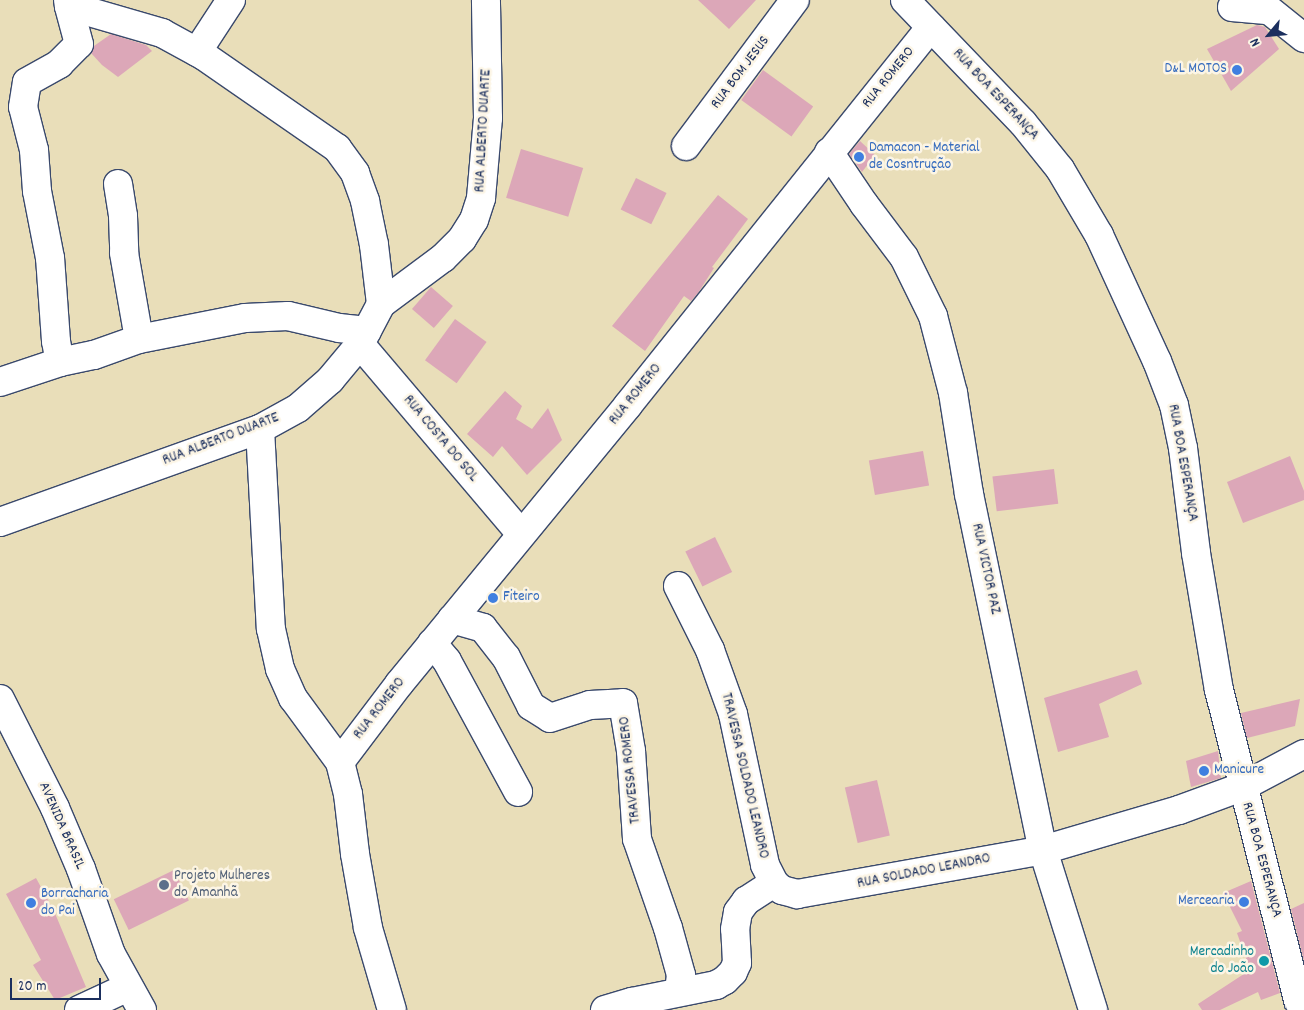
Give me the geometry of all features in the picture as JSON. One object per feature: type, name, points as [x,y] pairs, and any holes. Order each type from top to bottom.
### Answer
[{"type":"street","points":[[197,52],[231,0]]},
{"type":"street","name":"RUA ALBERTO DUARTE","points":[[0,522],[260,429],[298,408],[330,380],[363,338],[380,304],[443,258],[462,239],[474,220],[481,198],[488,118],[486,0]]},
{"type":"street","name":"RUA BOM JESUS","points":[[686,146],[795,0]]},
{"type":"street","name":"RUA BOA ESPERANÇA","points":[[905,0],[1023,123],[1060,170],[1099,235],[1157,362],[1174,405],[1183,448],[1196,553],[1219,690],[1293,1003]]},
{"type":"street","points":[[69,3],[162,33],[197,52],[338,148],[355,172],[365,201],[374,245],[380,304]]},
{"type":"street","points":[[60,362],[56,341],[50,258],[34,175],[34,150],[23,107],[27,82],[59,64],[79,44],[69,3]]},
{"type":"street","points":[[1232,7],[1269,10],[1304,38]]},
{"type":"street","name":"RUA ROMERO","points":[[340,762],[432,643],[628,405],[931,27]]},
{"type":"street","name":"RUA VICTOR PAZ","points":[[829,152],[864,204],[904,257],[934,316],[953,393],[969,494],[1043,850],[1093,1010]]},
{"type":"street","points":[[118,184],[123,216],[124,253],[139,339]]},
{"type":"street","points":[[0,382],[60,362],[94,355],[139,339],[244,318],[288,316],[339,328],[363,338]]},
{"type":"street","name":"RUA COSTA DO SOL","points":[[363,338],[521,534]]},
{"type":"street","points":[[260,429],[271,629],[280,669],[293,698],[340,762],[348,794],[355,854],[368,928],[392,1010]]},
{"type":"street","name":"TRAVESSA SOLDADO LEANDRO","points":[[678,586],[710,650],[733,714],[765,865],[774,883]]},
{"type":"street","name":"TRAVESSA ROMERO","points":[[452,619],[483,628],[506,657],[531,706],[550,718],[590,705],[623,703],[631,751],[637,840],[668,928],[681,975],[678,992]]},
{"type":"street","points":[[432,643],[447,661],[518,792]]},
{"type":"street","name":"AVENIDA BRASIL","points":[[0,699],[55,808],[81,869],[111,954],[142,1010]]},
{"type":"street","name":"RUA SOLDADO LEANDRO","points":[[774,883],[782,890],[797,894],[1043,850],[1179,810],[1242,787],[1304,754]]},
{"type":"street","points":[[605,1010],[632,1002],[716,985],[733,972],[737,963],[735,929],[738,912],[746,901],[774,883]]},
{"type":"street","points":[[80,1010],[128,987]]},
{"type":"building","points":[[698,0],[756,0],[729,29]]},
{"type":"building","name":"D&L MOTOS","points":[[1257,25],[1265,27],[1279,49],[1231,91],[1207,49]]},
{"type":"building","points":[[111,34],[146,45],[152,51],[118,77],[102,65],[91,53],[94,46]]},
{"type":"building","points":[[763,70],[813,106],[791,136],[741,100]]},
{"type":"building","name":"Damacon - Material de Cosntrução","points":[[860,141],[875,155],[862,172],[849,154]]},
{"type":"building","points":[[521,149],[583,168],[568,217],[506,198]]},
{"type":"building","points":[[636,178],[667,193],[651,224],[621,209]]},
{"type":"building","points":[[718,195],[748,219],[712,267],[714,268],[698,293],[691,301],[684,296],[645,351],[612,326]]},
{"type":"building","points":[[431,287],[453,306],[434,328],[412,309]]},
{"type":"building","points":[[455,319],[487,342],[457,383],[425,360]]},
{"type":"building","points":[[505,391],[522,406],[516,419],[532,429],[548,408],[562,440],[527,475],[502,446],[493,457],[467,434]]},
{"type":"building","points":[[923,451],[929,485],[875,495],[869,461]]},
{"type":"building","points":[[1290,456],[1304,491],[1304,500],[1243,523],[1227,482]]},
{"type":"building","points":[[1054,469],[1058,504],[997,511],[992,477]]},
{"type":"building","points":[[715,537],[732,572],[702,587],[685,551]]},
{"type":"building","points":[[1137,670],[1142,684],[1099,704],[1109,737],[1058,752],[1044,698]]},
{"type":"building","points":[[1300,699],[1295,726],[1247,738],[1241,713]]},
{"type":"building","name":"Manicure","points":[[1218,751],[1221,778],[1191,787],[1186,761]]},
{"type":"building","points":[[877,780],[890,836],[858,843],[845,787]]},
{"type":"building","name":"Projeto Mulheres do Amanhã","points":[[174,870],[189,901],[129,930],[114,899]]},
{"type":"building","points":[[36,878],[54,911],[86,987],[55,1000],[33,965],[41,960],[6,894]]},
{"type":"building","points":[[1251,881],[1280,993],[1261,1000],[1258,992],[1220,1010],[1202,1010],[1198,1004],[1250,970],[1237,933],[1242,931],[1223,893]]},
{"type":"building","points":[[1304,903],[1304,961],[1291,909]]},
{"type":"place","name":"D&L MOTOS","points":[[1237,70]]},
{"type":"place","name":"Damacon - Material de Cosntrução","points":[[859,157]]},
{"type":"place","name":"Fiteiro","points":[[493,598]]},
{"type":"place","name":"Manicure","points":[[1204,771]]},
{"type":"place","name":"Projeto Mulheres do Amanhã","points":[[164,885]]},
{"type":"place","name":"Mercearia","points":[[1244,902]]},
{"type":"place","name":"Borracharia do Pai","points":[[31,903]]},
{"type":"place","name":"Mercadinho do João","points":[[1264,961]]}]
